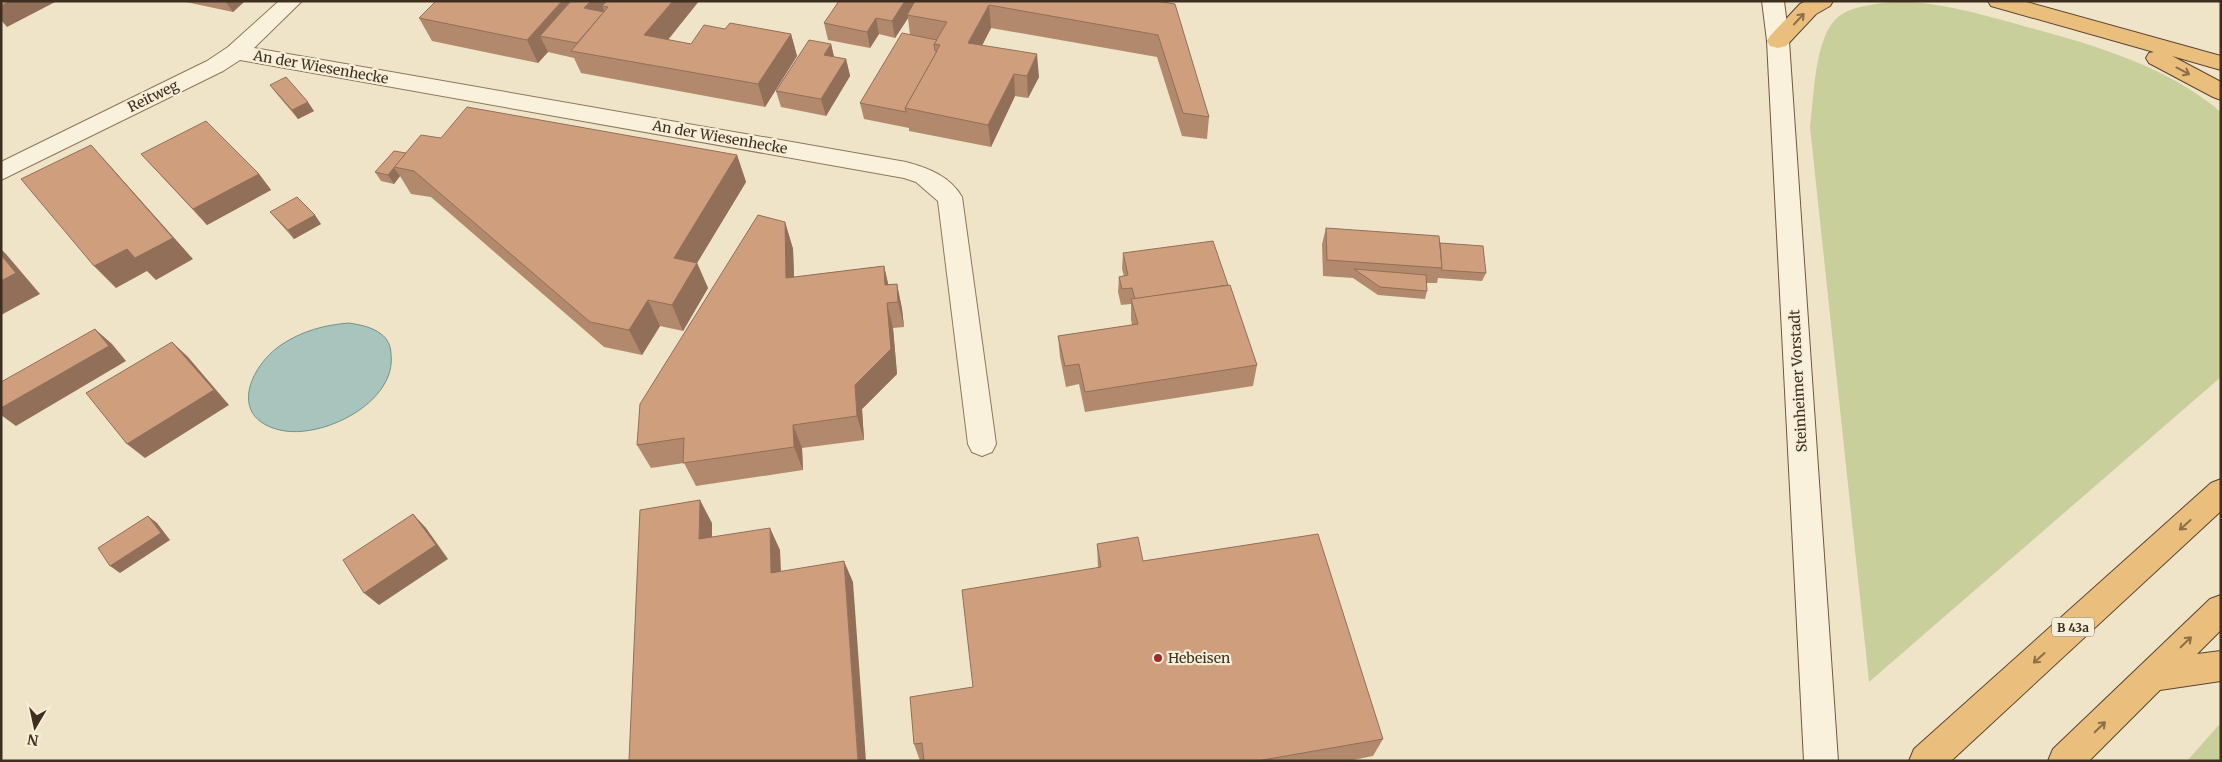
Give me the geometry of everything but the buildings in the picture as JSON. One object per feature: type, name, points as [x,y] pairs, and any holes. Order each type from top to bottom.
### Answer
[{"type":"highway","points":[[1778,42],[1808,8],[1823,1]]},
{"type":"highway","points":[[1998,1],[2221,63]]},
{"type":"highway","points":[[2074,23],[2161,60],[2221,92]]},
{"type":"highway","name":"B 43a","points":[[1926,761],[2221,492]]},
{"type":"highway","points":[[2065,761],[2221,609]]},
{"type":"highway","points":[[2152,676],[2221,666]]},
{"type":"street","name":"Reitweg","points":[[1,172],[215,66],[236,52],[292,1]]},
{"type":"street","name":"Steinheimer Vorstadt","points":[[1773,1],[1778,42],[1821,761]]},
{"type":"street","name":"An der Wiesenhecke","points":[[236,52],[906,170],[925,176],[950,197],[982,444]]},
{"type":"green space","points":[[1897,1],[1959,9],[2099,48],[2151,68],[2199,95],[2221,112],[2221,377],[1869,682],[1810,127],[1816,69],[1824,39],[1830,26],[1838,17],[1851,10]]},
{"type":"green space","points":[[2221,724],[2221,761],[2187,761],[2218,726]]},
{"type":"water","points":[[349,323],[378,332],[388,342],[390,348],[390,372],[382,388],[369,402],[353,414],[335,423],[297,432],[280,430],[264,424],[254,415],[249,404],[249,391],[253,378],[270,354],[281,345],[305,332],[331,325]]},
{"type":"place","name":"Hebeisen","points":[[1158,658]]}]
